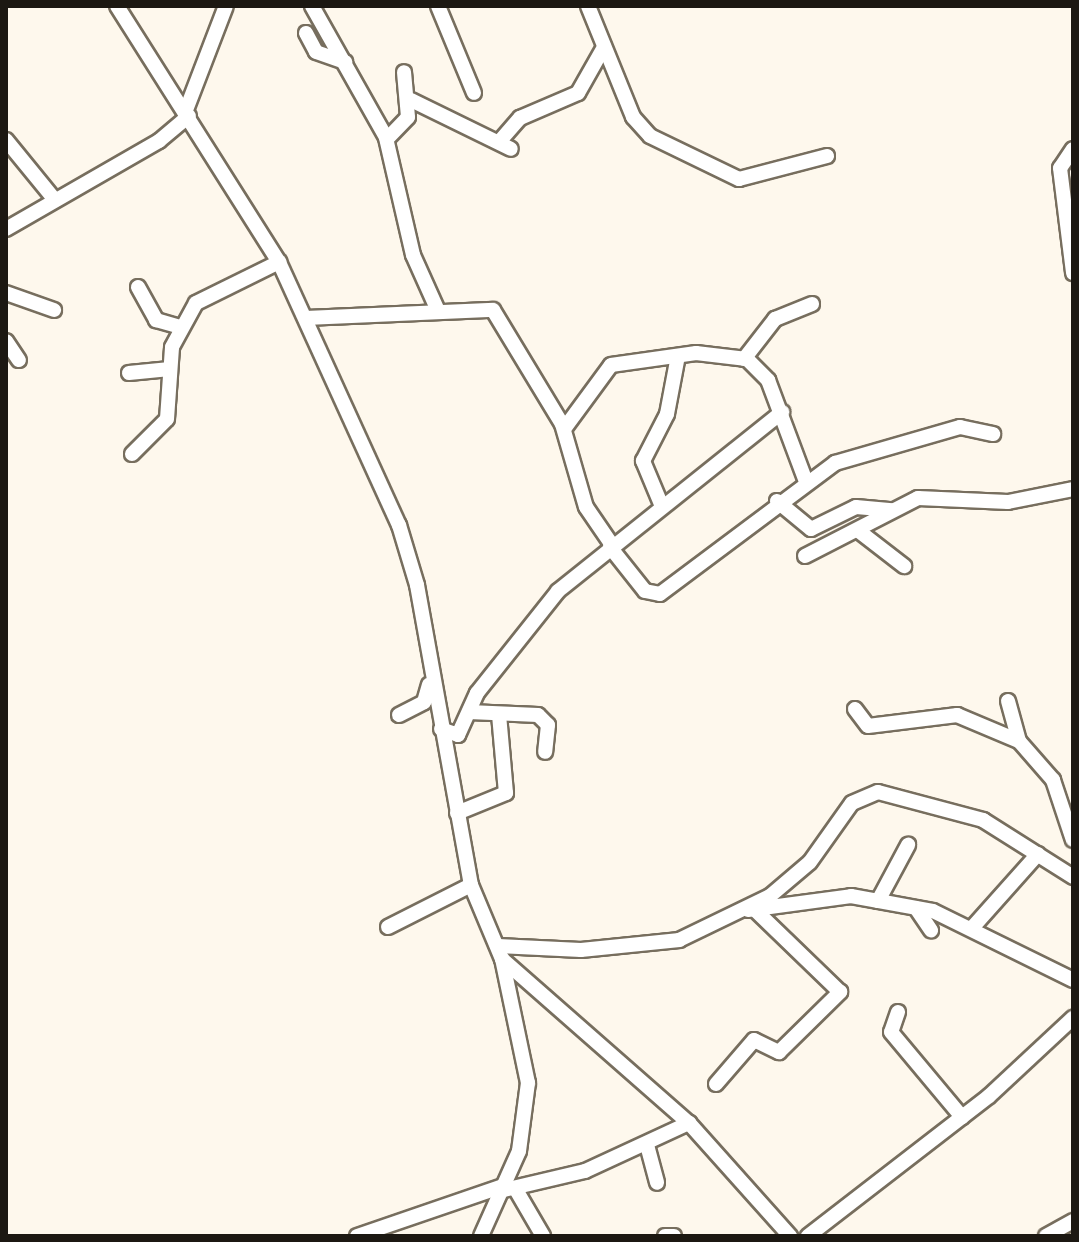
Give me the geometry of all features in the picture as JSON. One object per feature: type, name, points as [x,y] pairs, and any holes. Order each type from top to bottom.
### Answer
[{"type":"street","points":[[117,6],[188,113],[279,262],[399,525],[471,885],[500,952],[528,1083],[509,1188],[481,1236]]},
{"type":"street","points":[[6,229],[188,113],[226,6]]},
{"type":"street","points":[[312,6],[386,138],[413,255],[438,311]]},
{"type":"street","points":[[438,6],[474,93]]},
{"type":"street","points":[[588,6],[639,127],[727,178],[755,180],[827,156]]},
{"type":"street","points":[[306,33],[316,52],[345,62]]},
{"type":"street","points":[[411,100],[505,146],[520,118],[578,93],[604,47]]},
{"type":"street","points":[[386,138],[399,134],[411,100],[404,72]]},
{"type":"street","points":[[6,140],[55,200]]},
{"type":"street","points":[[1073,149],[1060,168],[1073,273]]},
{"type":"street","points":[[132,454],[167,419],[170,369],[180,327],[205,295],[279,262]]},
{"type":"street","points":[[138,287],[156,320],[180,327]]},
{"type":"street","points":[[6,293],[54,310]]},
{"type":"street","points":[[744,359],[775,319],[812,304]]},
{"type":"street","points":[[307,318],[493,310],[564,429],[586,507],[645,591],[660,594],[686,580],[805,479],[944,430],[977,426],[993,434]]},
{"type":"street","points":[[6,341],[19,360]]},
{"type":"street","points":[[564,429],[601,371],[678,356],[744,359],[768,380],[805,479]]},
{"type":"street","points":[[661,504],[643,461],[667,414],[678,356]]},
{"type":"street","points":[[129,373],[170,369]]},
{"type":"street","points":[[441,729],[458,735],[469,712],[545,605],[661,504],[782,412]]},
{"type":"street","points":[[805,556],[860,532],[892,510],[918,498],[1008,502],[1073,489]]},
{"type":"street","points":[[777,501],[811,529],[856,507],[892,510]]},
{"type":"street","points":[[860,532],[904,566]]},
{"type":"street","points":[[399,715],[429,696],[429,668]]},
{"type":"street","points":[[1008,701],[1019,741],[1053,780],[1073,840]]},
{"type":"street","points":[[855,709],[868,726],[957,715],[1019,741]]},
{"type":"street","points":[[469,712],[546,721],[545,752]]},
{"type":"street","points":[[457,813],[506,793],[499,714]]},
{"type":"street","points":[[500,952],[667,945],[748,910],[799,873],[852,803],[878,792],[944,804],[1038,854],[1073,877]]},
{"type":"street","points":[[878,901],[908,845]]},
{"type":"street","points":[[972,928],[1038,854]]},
{"type":"street","points":[[388,927],[471,885]]},
{"type":"street","points":[[748,910],[851,896],[916,908],[972,928],[1073,980]]},
{"type":"street","points":[[916,908],[931,930]]},
{"type":"street","points":[[716,1084],[754,1040],[779,1052],[840,992],[748,910]]},
{"type":"street","points":[[500,952],[689,1123],[790,1236]]},
{"type":"street","points":[[898,1012],[891,1032],[962,1117]]},
{"type":"street","points":[[808,1236],[962,1117],[1071,1025]]},
{"type":"street","points":[[357,1236],[509,1188],[585,1171],[689,1123]]},
{"type":"street","points":[[647,1145],[657,1183]]},
{"type":"street","points":[[509,1188],[543,1236]]},
{"type":"street","points":[[1046,1236],[1073,1221]]},
{"type":"street","points":[[389,1236],[400,1223]]},
{"type":"street","points":[[665,1236],[674,1236]]}]
